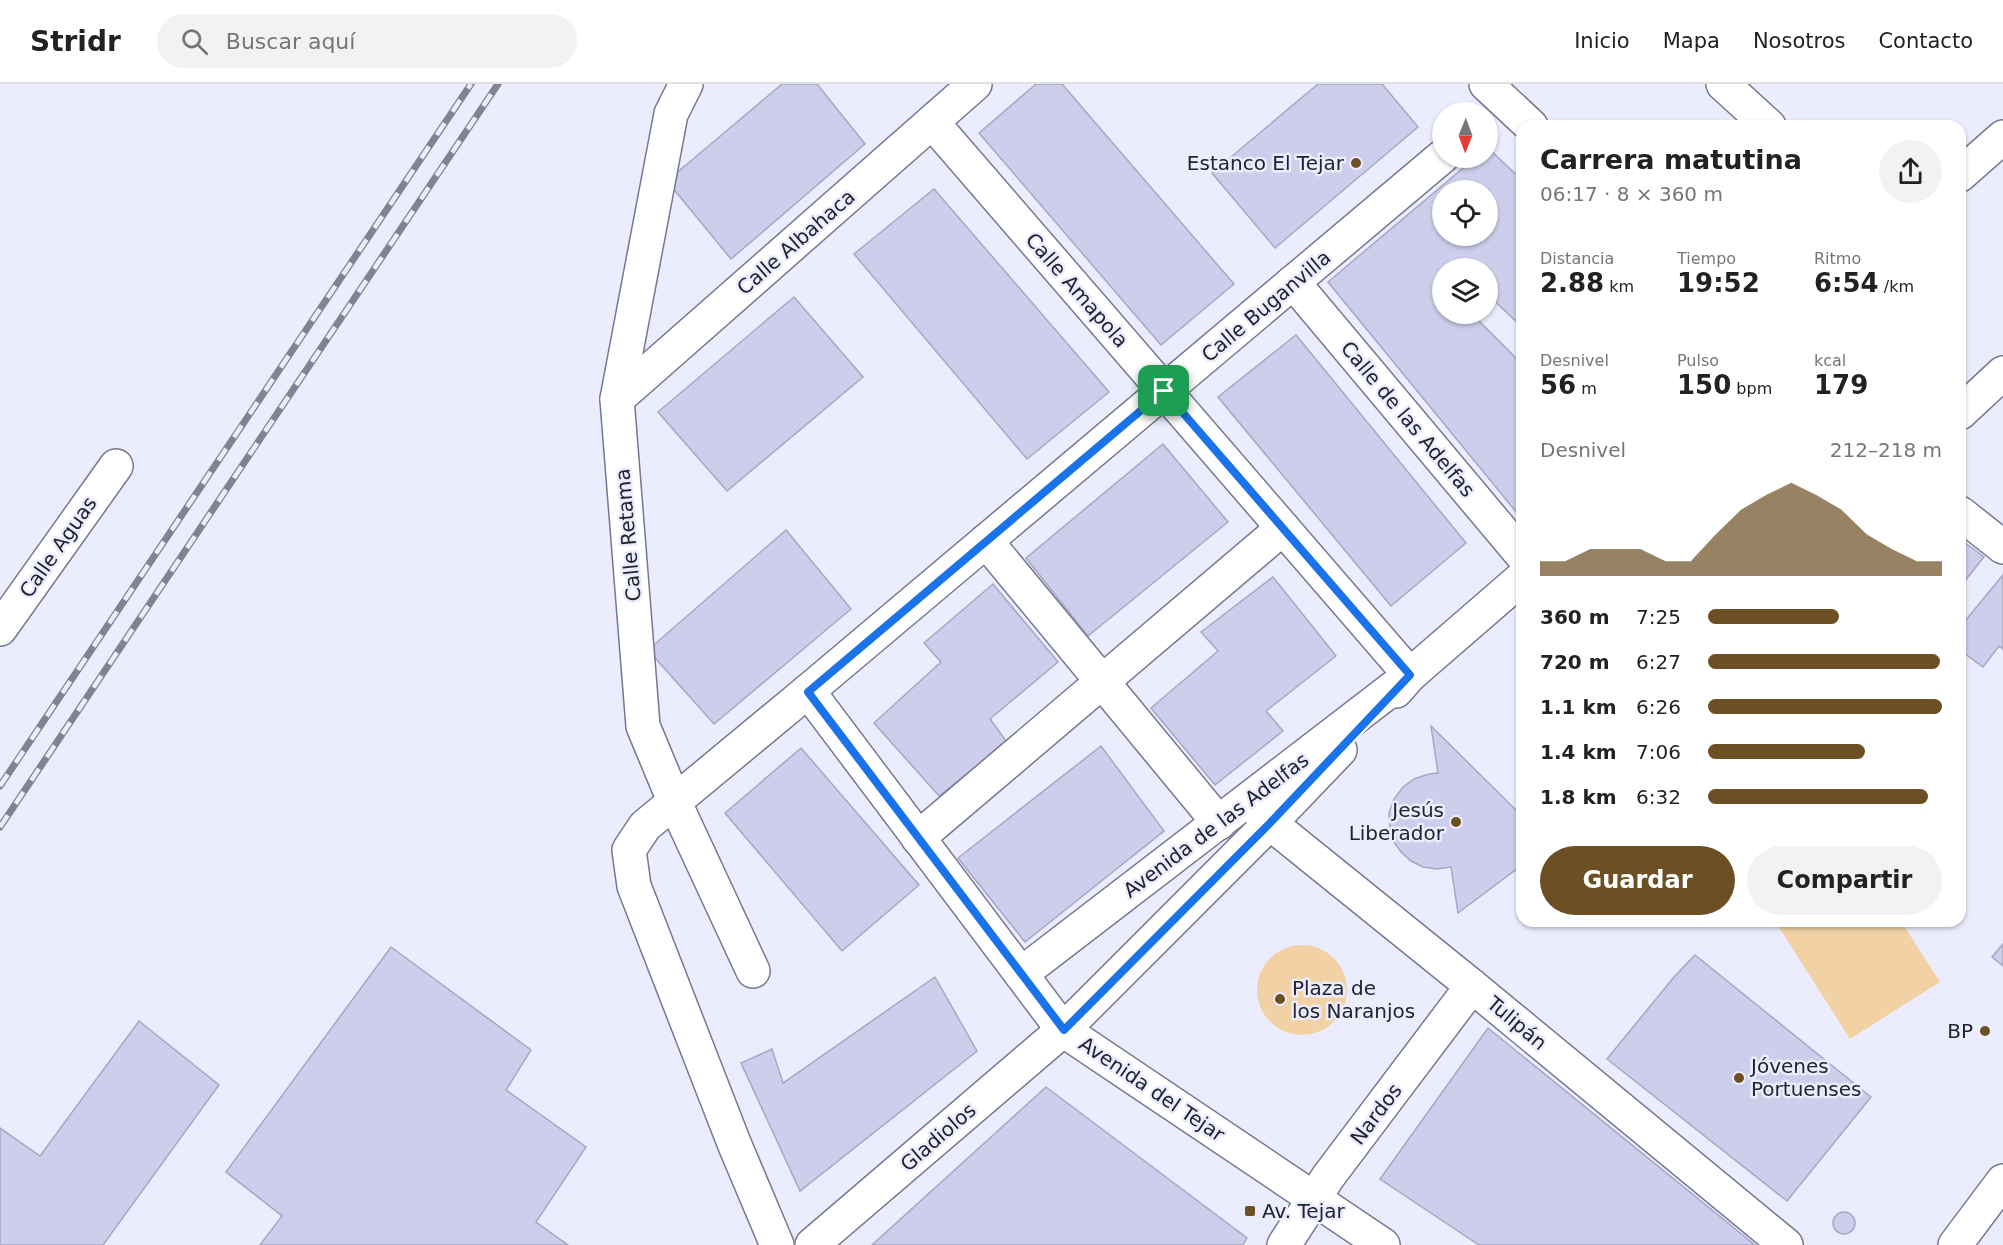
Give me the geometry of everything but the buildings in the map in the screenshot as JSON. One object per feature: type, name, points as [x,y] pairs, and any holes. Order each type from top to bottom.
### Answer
[{"type":"street","name":"Calle Retama","points":[[686,84],[671,114],[617,399],[643,726],[675,802],[753,971]]},
{"type":"street","name":"Calle Albahaca","points":[[617,399],[975,84]]},
{"type":"street","points":[[1723,84],[1762,120]]},
{"type":"street","points":[[1498,105],[1522,120]]},
{"type":"street","name":"Calle Amapola","points":[[932,122],[1410,675]]},
{"type":"street","points":[[1966,170],[2003,136]]},
{"type":"street","name":"Calle Buganvilla","points":[[777,1245],[734,1143],[633,886],[629,850],[645,826],[808,692],[1432,165]]},
{"type":"street","name":"Calle de las Adelfas","points":[[1293,282],[1516,548]]},
{"type":"street","points":[[1966,407],[2003,373]]},
{"type":"street","name":"Calle Aguas","points":[[0,629],[116,466]]},
{"type":"street","points":[[1966,518],[2003,547]]},
{"type":"street","points":[[918,838],[1282,528]]},
{"type":"street","points":[[986,541],[1219,823]]},
{"type":"street","name":"Avenida de las Adelfas","points":[[1064,1030],[1260,811],[1410,675],[1516,583]]},
{"type":"street","name":"Avenida del Tejar","points":[[808,692],[1064,1030],[1383,1245]]},
{"type":"street","name":"Avenida de las Adelfas","points":[[1021,974],[1219,823],[1260,811]]},
{"type":"street","name":"Tulipán","points":[[1260,811],[1786,1245]]},
{"type":"street","name":"Nardos","points":[[1284,1245],[1328,1177],[1472,986]]},
{"type":"street","name":"Gladiolos","points":[[812,1245],[1064,1030]]},
{"type":"street","points":[[1955,1245],[2003,1181]]},
{"type":"shaded area","points":[[1779,927],[1905,927],[1940,982],[1850,1039]]},
{"type":"shaded area","points":[[1302,945],[1319,949],[1334,958],[1343,973],[1347,990],[1343,1007],[1334,1022],[1319,1031],[1302,1035],[1285,1031],[1270,1022],[1261,1007],[1257,990],[1261,973],[1270,958],[1285,949]]},
{"type":"railway","points":[[0,786],[471,84]]},
{"type":"railway","points":[[0,827],[498,84]]},
{"type":"place","name":"Estanco El Tejar","points":[[1356,163]]},
{"type":"place","name":"Jesús Liberador","points":[[1456,822]]},
{"type":"place","name":"Plaza de los Naranjos","points":[[1280,999]]},
{"type":"place","name":"BP","points":[[1985,1031]]},
{"type":"place","name":"Jóvenes Portuenses","points":[[1739,1078]]},
{"type":"place","name":"Av. Tejar","points":[[1250,1211]]},
{"type":"route","points":[[1164,391],[1410,675],[1270,823],[1064,1030],[808,692],[1164,391]]}]
